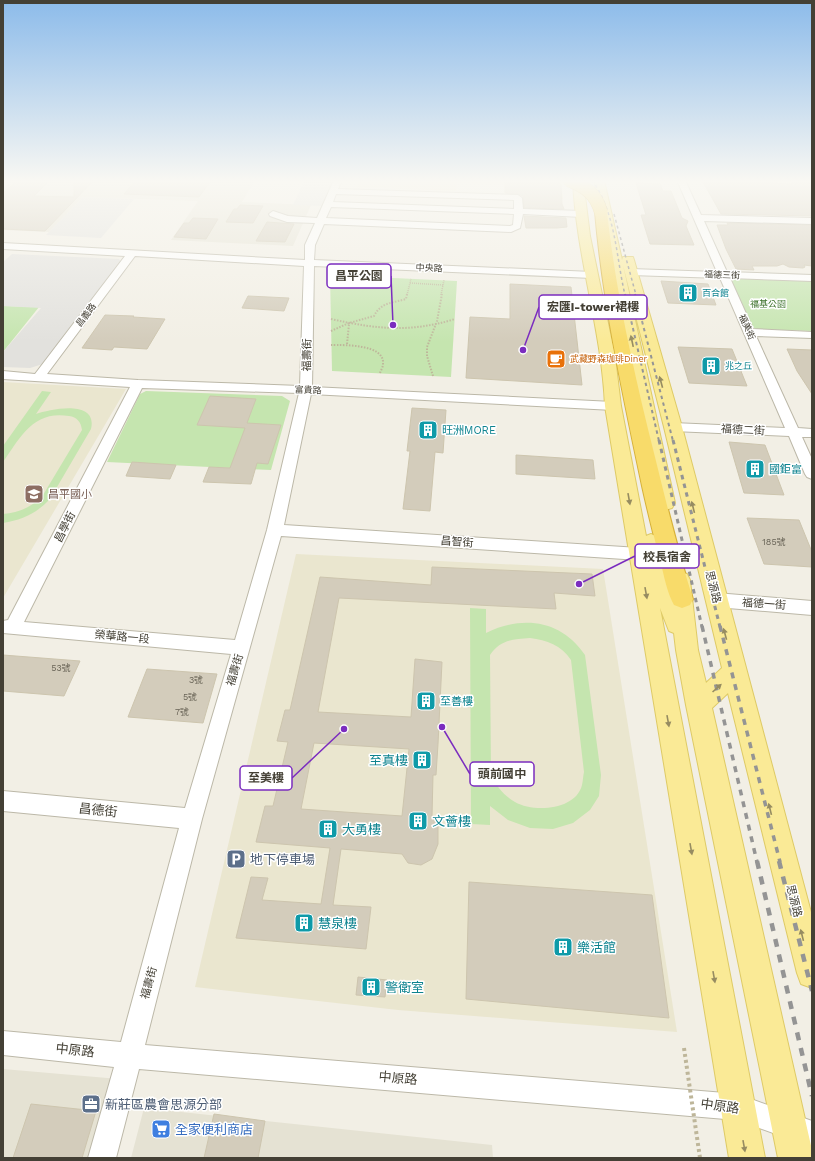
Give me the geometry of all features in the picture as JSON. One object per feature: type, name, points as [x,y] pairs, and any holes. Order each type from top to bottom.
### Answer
[{"type":"highway","points":[[604,234],[615,324],[626,378],[672,568],[682,599]]},
{"type":"main road","points":[[585,234],[612,380],[613,406],[747,1158]]},
{"type":"main road","points":[[610,234],[679,569],[686,650]]},
{"type":"main road","name":"思源路","points":[[621,234],[673,427],[812,973]]},
{"type":"main road","points":[[612,380],[624,409],[656,568],[686,650],[799,1140]]},
{"type":"main road","points":[[698,705],[735,671]]},
{"type":"street","name":"福壽街","points":[[102,1158],[192,819],[276,530],[306,390],[308,259],[310,245],[314,234]]},
{"type":"street","name":"福美街","points":[[705,234],[812,474]]},
{"type":"street","name":"中央路","points":[[3,240],[308,259]]},
{"type":"street","name":"中央路","points":[[3,246],[132,253],[591,271]]},
{"type":"street","name":"昌義路","points":[[39,377],[132,253]]},
{"type":"street","name":"福德三街","points":[[631,272],[812,278]]},
{"type":"street","points":[[749,332],[812,335]]},
{"type":"street","name":"富貴路","points":[[3,375],[138,384],[306,390],[613,406]]},
{"type":"street","name":"昌學街","points":[[8,627],[138,384]]},
{"type":"street","name":"福德二街","points":[[673,427],[812,433]]},
{"type":"street","name":"昌智街","points":[[276,530],[639,554]]},
{"type":"street","name":"福德一街","points":[[716,600],[812,608]]},
{"type":"street","name":"榮華路一段","points":[[8,627],[242,648]]},
{"type":"street","name":"昌德街","points":[[3,801],[192,819]]},
{"type":"street","name":"中原路","points":[[3,1043],[130,1056],[737,1106],[799,1140]]},
{"type":"path","points":[[331,331],[349,323],[374,316],[377,308],[384,303],[406,299],[411,279]]},
{"type":"path","points":[[433,376],[427,347],[437,321],[444,280]]},
{"type":"path","points":[[410,283],[443,285]]},
{"type":"path","points":[[330,319],[381,329],[403,330],[433,326],[455,319]]},
{"type":"path","points":[[347,344],[349,323]]},
{"type":"path","points":[[331,345],[347,344],[362,346],[377,352],[383,362],[380,373]]},
{"type":"path","points":[[684,1048],[700,1158]]},
{"type":"shaded area","points":[[47,234],[104,234],[101,238]]},
{"type":"shaded area","points":[[175,234],[298,234],[293,246],[171,240]]},
{"type":"shaded area","points":[[12,254],[119,259],[121,262],[43,364],[30,368],[3,367],[3,352],[41,308],[3,306],[3,262]]},
{"type":"shaded area","name":"昌平國小","points":[[3,382],[126,389],[3,598]]},
{"type":"shaded area","points":[[296,554],[603,569],[677,1032],[398,1010],[195,987]]},
{"type":"shaded area","points":[[3,1069],[119,1079],[98,1158],[3,1158]]},
{"type":"shaded area","points":[[144,1108],[492,1145],[493,1158],[131,1158]]},
{"type":"green space","points":[[330,275],[457,281],[451,377],[332,371]]},
{"type":"green space","name":"福基公園","points":[[735,278],[812,281],[812,331],[756,329],[749,325],[731,280]]},
{"type":"green space","points":[[3,306],[39,307],[3,352]]},
{"type":"green space","points":[[42,391],[51,392],[36,414],[52,410],[72,408],[81,410],[87,413],[91,420],[91,429],[50,499],[29,515],[17,520],[3,523],[3,514],[25,509],[43,495],[82,430],[78,420],[74,417],[57,415],[46,417],[29,428],[22,435],[3,462],[3,446]]},
{"type":"green space","points":[[146,391],[282,396],[290,401],[271,470],[107,462],[140,394]]},
{"type":"green space","points":[[470,608],[486,609],[486,633],[500,627],[514,624],[540,624],[565,634],[585,655],[601,775],[599,796],[590,810],[573,823],[553,829],[530,828],[508,820],[490,806],[490,825],[471,824]],"holes":[[[524,638],[536,639],[553,644],[563,651],[571,660],[584,772],[582,785],[572,800],[553,807],[543,808],[533,808],[515,802],[501,790],[491,774],[490,655],[498,646],[507,641]]]},
{"type":"building","points":[[176,234],[209,234],[206,239],[174,237]]},
{"type":"building","points":[[260,234],[289,234],[285,242],[256,241]]},
{"type":"building","points":[[647,234],[689,234],[694,245],[650,244]]},
{"type":"building","points":[[720,234],[812,234],[812,266],[804,265],[805,267],[803,268],[789,267],[783,264],[777,266],[752,266],[754,270],[736,269]]},
{"type":"building","name":"百合館","points":[[661,281],[708,284],[716,305],[668,303]]},
{"type":"building","points":[[510,284],[571,287],[582,385],[466,378],[470,317],[510,319]]},
{"type":"building","points":[[248,296],[289,298],[284,311],[242,308]]},
{"type":"building","points":[[105,315],[165,319],[147,349],[114,347],[112,350],[82,348]]},
{"type":"building","name":"兆之丘","points":[[678,347],[732,349],[747,386],[689,383]]},
{"type":"building","points":[[787,349],[812,350],[812,394],[797,371]]},
{"type":"building","points":[[210,396],[256,399],[247,423],[281,425],[268,464],[257,463],[251,484],[203,482],[209,467],[230,468],[245,428],[197,425]]},
{"type":"building","points":[[412,408],[446,410],[443,453],[435,452],[430,511],[403,509],[410,451],[407,451]]},
{"type":"building","name":"國鉅富","points":[[729,442],[765,445],[784,495],[744,493]]},
{"type":"building","points":[[516,455],[593,460],[595,479],[516,474]]},
{"type":"building","points":[[132,462],[176,465],[170,479],[126,476]]},
{"type":"building","points":[[747,518],[799,520],[812,552],[812,567],[764,564]]},
{"type":"building","points":[[432,567],[592,574],[595,596],[554,593],[556,609],[339,598],[318,712],[411,717],[415,659],[442,662],[436,775],[433,775],[432,816],[438,827],[438,844],[432,859],[421,865],[408,863],[402,854],[341,849],[333,905],[371,907],[366,949],[236,938],[251,877],[268,878],[262,900],[321,904],[330,848],[256,842],[265,806],[273,806],[288,742],[277,741],[285,710],[290,710],[320,577],[431,585]],"holes":[[[314,743],[409,749],[402,816],[301,809]]]},
{"type":"building","points":[[3,655],[80,661],[64,696],[3,691]]},
{"type":"building","points":[[147,669],[217,674],[203,723],[128,717]]},
{"type":"building","name":"樂活館","points":[[469,882],[652,895],[669,1018],[466,999]]},
{"type":"building","name":"警衛室","points":[[358,977],[387,980],[385,997],[356,995]]},
{"type":"building","points":[[31,1104],[96,1111],[82,1158],[13,1158]]},
{"type":"building","points":[[214,1114],[265,1121],[258,1158],[204,1158]]},
{"type":"railway","points":[[614,234],[625,295]]},
{"type":"railway","points":[[619,234],[636,295]]},
{"type":"railway","points":[[625,294],[659,441]]},
{"type":"railway","points":[[635,294],[673,441]]},
{"type":"railway","points":[[659,440],[702,627]]},
{"type":"railway","points":[[673,440],[720,627]]},
{"type":"railway","points":[[702,626],[757,862]]},
{"type":"railway","points":[[720,626],[780,862]]},
{"type":"railway","points":[[757,861],[812,1096]]},
{"type":"railway","points":[[779,861],[812,991]]},
{"type":"place","name":"百合館","points":[[688,293]]},
{"type":"place","name":"昌平公園","points":[[393,325]]},
{"type":"place","name":"宏匯i-tower裙樓","points":[[523,350]]},
{"type":"place","name":"武藏野森珈琲Diner","points":[[556,359]]},
{"type":"place","name":"兆之丘","points":[[711,366]]},
{"type":"place","name":"旺洲MORE","points":[[428,430]]},
{"type":"place","name":"國鉅富","points":[[755,469]]},
{"type":"place","name":"昌平國小","points":[[34,494]]},
{"type":"place","name":"校長宿舍","points":[[579,584]]},
{"type":"place","name":"至善樓","points":[[426,701]]},
{"type":"place","name":"頭前國中","points":[[442,727]]},
{"type":"place","name":"至美樓","points":[[344,729]]},
{"type":"place","name":"至真樓","points":[[422,760]]},
{"type":"place","name":"文薈樓","points":[[418,821]]},
{"type":"place","name":"大勇樓","points":[[328,829]]},
{"type":"place","name":"地下停車場","points":[[236,859]]},
{"type":"place","name":"慧泉樓","points":[[304,923]]},
{"type":"place","name":"樂活館","points":[[563,947]]},
{"type":"place","name":"警衛室","points":[[371,987]]},
{"type":"place","name":"新莊區農會思源分部","points":[[91,1104]]},
{"type":"place","name":"全家便利商店","points":[[161,1129]]}]
